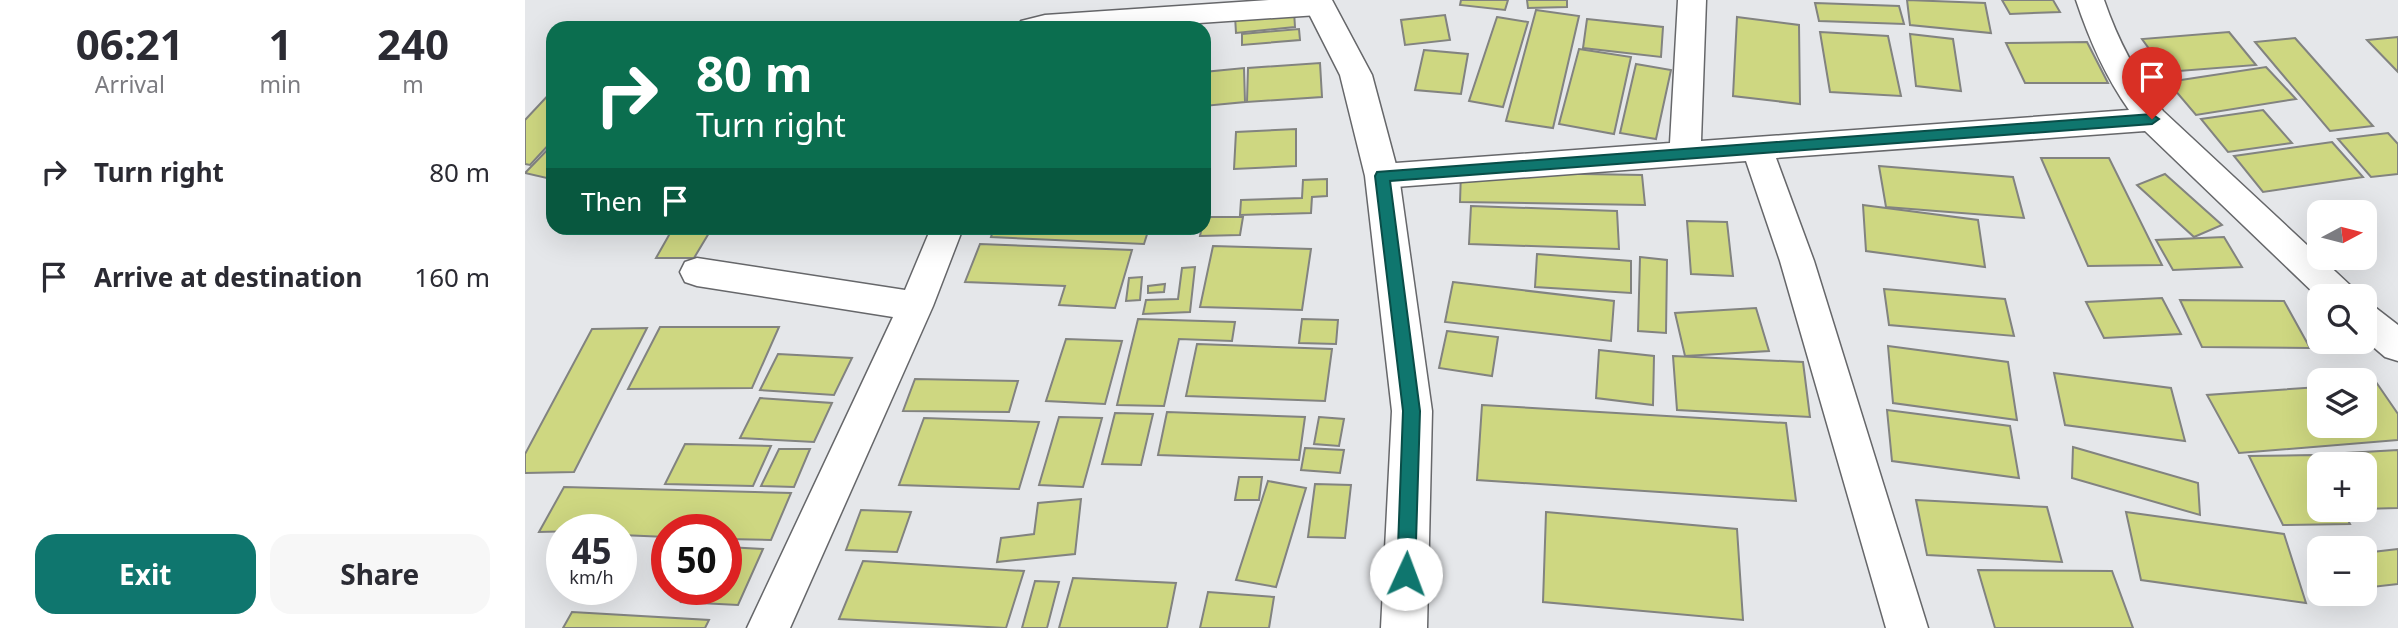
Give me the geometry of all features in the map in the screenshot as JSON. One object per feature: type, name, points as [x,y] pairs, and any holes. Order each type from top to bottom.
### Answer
[{"type":"main road","points":[[1317,3],[1356,75],[1382,176],[1412,411],[1404,628]]},
{"type":"street","points":[[1685,152],[1692,0]]},
{"type":"street","points":[[2090,0],[2101,33],[2126,83],[2152,119],[2326,284]]},
{"type":"street","points":[[1084,21],[1317,3]]},
{"type":"street","points":[[1382,176],[2152,119]]},
{"type":"street","points":[[1758,148],[1797,261],[1907,628]]},
{"type":"street","points":[[768,628],[916,306],[944,235]]},
{"type":"street","points":[[697,272],[916,306]]},
{"type":"street","points":[[2377,329],[2398,346]]},
{"type":"building","points":[[1461,0],[1508,0],[1505,10],[1460,5]]},
{"type":"building","points":[[1527,0],[1567,0],[1567,7],[1528,8]]},
{"type":"building","points":[[1907,0],[1985,3],[1991,33],[1910,25]]},
{"type":"building","points":[[2002,0],[2053,0],[2060,12],[2010,14]]},
{"type":"building","points":[[1815,3],[1899,6],[1904,24],[1819,21]]},
{"type":"building","points":[[1536,10],[1579,16],[1553,128],[1506,121]]},
{"type":"building","points":[[1294,11],[1295,27],[1236,33],[1235,16]]},
{"type":"building","points":[[1445,15],[1450,40],[1405,45],[1401,20]]},
{"type":"building","points":[[1497,17],[1528,22],[1503,107],[1469,101]]},
{"type":"building","points":[[1737,17],[1799,25],[1800,104],[1733,96]]},
{"type":"building","points":[[1587,19],[1663,27],[1661,57],[1583,48]]},
{"type":"building","points":[[1299,29],[1300,40],[1242,45],[1242,34]]},
{"type":"building","points":[[1820,32],[1888,36],[1901,96],[1830,92]]},
{"type":"building","points":[[2229,32],[2256,65],[2166,72],[2142,39]]},
{"type":"building","points":[[1910,34],[1953,39],[1961,91],[1916,86]]},
{"type":"building","points":[[2398,37],[2398,72],[2367,40]]},
{"type":"building","points":[[2295,38],[2373,126],[2330,131],[2255,42]]},
{"type":"building","points":[[2087,42],[2108,83],[2025,83],[2006,43]]},
{"type":"building","points":[[1579,49],[1631,57],[1614,134],[1559,124]]},
{"type":"building","points":[[1424,50],[1468,54],[1461,94],[1415,90]]},
{"type":"building","points":[[1320,63],[1322,97],[1247,102],[1248,68]]},
{"type":"building","points":[[1636,64],[1671,70],[1656,139],[1620,133]]},
{"type":"building","points":[[2266,67],[2296,99],[2196,115],[2168,82]]},
{"type":"building","points":[[1244,68],[1245,102],[1211,105],[1211,71]]},
{"type":"building","points":[[546,98],[546,148],[530,165],[525,164],[525,120]]},
{"type":"building","points":[[2263,110],[2292,143],[2228,152],[2201,119]]},
{"type":"building","points":[[1296,129],[1296,166],[1234,169],[1236,132]]},
{"type":"building","points":[[2388,133],[2398,144],[2398,174],[2371,177],[2338,139]]},
{"type":"building","points":[[2332,142],[2363,177],[2263,192],[2234,156]]},
{"type":"building","points":[[546,151],[546,178],[525,173]]},
{"type":"building","points":[[2041,158],[2109,158],[2162,265],[2088,266]]},
{"type":"building","points":[[1879,166],[2013,177],[2024,218],[1886,207]]},
{"type":"building","points":[[1461,172],[1642,175],[1645,205],[1460,202]]},
{"type":"building","points":[[2165,174],[2222,225],[2194,237],[2137,185]]},
{"type":"building","points":[[1327,179],[1327,196],[1312,197],[1311,213],[1240,215],[1241,200],[1302,198],[1303,180]]},
{"type":"building","points":[[1863,205],[1978,220],[1985,267],[1866,251]]},
{"type":"building","points":[[1471,206],[1617,211],[1619,249],[1469,244]]},
{"type":"building","points":[[1211,217],[1243,217],[1240,235],[1200,236],[1211,235]]},
{"type":"building","points":[[1687,221],[1727,222],[1733,276],[1691,274]]},
{"type":"building","points":[[669,235],[708,235],[694,258],[656,258]]},
{"type":"building","points":[[992,235],[1147,235],[1144,244],[991,237]]},
{"type":"building","points":[[2224,237],[2242,267],[2173,270],[2156,240]]},
{"type":"building","points":[[980,244],[1132,250],[1115,308],[1059,305],[1065,286],[965,282]]},
{"type":"building","points":[[1213,246],[1311,249],[1302,310],[1200,307]]},
{"type":"building","points":[[1537,254],[1631,261],[1631,293],[1535,287]]},
{"type":"building","points":[[1640,257],[1667,260],[1666,333],[1638,331]]},
{"type":"building","points":[[1195,267],[1190,312],[1143,314],[1146,300],[1178,299],[1182,268]]},
{"type":"building","points":[[1142,277],[1140,300],[1126,301],[1129,278]]},
{"type":"building","points":[[1453,282],[1614,301],[1611,341],[1445,322]]},
{"type":"building","points":[[1165,284],[1164,292],[1148,293],[1148,286]]},
{"type":"building","points":[[1884,289],[2005,299],[2014,336],[1889,325]]},
{"type":"building","points":[[2162,298],[2181,334],[2104,338],[2086,302]]},
{"type":"building","points":[[2180,300],[2284,301],[2307,343],[2307,348],[2202,347]]},
{"type":"building","points":[[1756,308],[1769,351],[1685,356],[1675,313]]},
{"type":"building","points":[[1138,319],[1235,322],[1232,341],[1179,339],[1164,406],[1117,405]]},
{"type":"building","points":[[1302,319],[1338,320],[1336,344],[1299,343]]},
{"type":"building","points":[[660,327],[779,327],[752,388],[628,389]]},
{"type":"building","points":[[647,328],[574,472],[525,473],[525,454],[592,329]]},
{"type":"building","points":[[1447,331],[1498,337],[1492,376],[1439,368]]},
{"type":"building","points":[[1066,339],[1122,341],[1105,404],[1046,401]]},
{"type":"building","points":[[1197,344],[1332,349],[1325,401],[1186,396]]},
{"type":"building","points":[[1888,346],[2008,362],[2017,420],[1893,403]]},
{"type":"building","points":[[1599,350],[1654,356],[1653,405],[1596,398]]},
{"type":"building","points":[[778,354],[852,358],[834,395],[760,390]]},
{"type":"building","points":[[1673,356],[1803,362],[1810,417],[1677,410]]},
{"type":"building","points":[[2054,373],[2171,388],[2185,441],[2065,425]]},
{"type":"building","points":[[915,379],[1018,381],[1009,412],[903,411]]},
{"type":"building","points":[[2377,383],[2398,414],[2398,440],[2239,453],[2207,395],[2307,388],[2307,438],[2377,438]]},
{"type":"building","points":[[760,398],[832,403],[814,442],[740,438]]},
{"type":"building","points":[[1482,405],[1786,423],[1796,501],[1477,480]]},
{"type":"building","points":[[1887,410],[2010,426],[2019,478],[1892,461]]},
{"type":"building","points":[[1167,412],[1305,417],[1299,460],[1158,455]]},
{"type":"building","points":[[1115,413],[1153,414],[1141,465],[1102,464]]},
{"type":"building","points":[[1059,417],[1102,418],[1083,487],[1039,485]]},
{"type":"building","points":[[1319,417],[1344,419],[1339,446],[1314,444]]},
{"type":"building","points":[[924,418],[1039,422],[1019,489],[899,485]]},
{"type":"building","points":[[685,444],[771,446],[753,486],[665,484]]},
{"type":"building","points":[[2073,447],[2198,483],[2200,515],[2072,478]]},
{"type":"building","points":[[1305,448],[1344,450],[1340,473],[1301,470]]},
{"type":"building","points":[[779,449],[810,449],[794,487],[761,486]]},
{"type":"building","points":[[2398,450],[2398,508],[2377,509],[2377,452],[2364,452]]},
{"type":"building","points":[[2307,455],[2307,522],[2350,524],[2283,525],[2249,456]]},
{"type":"building","points":[[1239,477],[1262,477],[1259,500],[1235,500]]},
{"type":"building","points":[[1268,481],[1306,488],[1276,587],[1236,580]]},
{"type":"building","points":[[1315,484],[1351,485],[1345,538],[1308,537]]},
{"type":"building","points":[[564,487],[791,493],[771,540],[742,539],[742,514],[651,514],[651,536],[637,536],[637,514],[549,514]]},
{"type":"building","points":[[1081,499],[1075,554],[997,562],[1001,538],[1034,534],[1038,503]]},
{"type":"building","points":[[1916,500],[2047,507],[2062,562],[1927,555]]},
{"type":"building","points":[[861,510],[911,512],[897,552],[846,550]]},
{"type":"building","points":[[1546,512],[1737,529],[1743,620],[1543,602]]},
{"type":"building","points":[[2126,512],[2284,534],[2306,603],[2141,580]]},
{"type":"building","points":[[546,519],[546,532],[539,532]]},
{"type":"building","points":[[742,548],[763,549],[742,596]]},
{"type":"building","points":[[2398,549],[2398,584],[2377,586],[2377,551]]},
{"type":"building","points":[[863,561],[1024,571],[1006,628],[839,619]]},
{"type":"building","points":[[1978,570],[2112,571],[2133,628],[1995,628]]},
{"type":"building","points":[[1073,578],[1176,583],[1167,628],[1059,628]]},
{"type":"building","points":[[1035,581],[1059,582],[1047,628],[1022,628]]},
{"type":"building","points":[[1208,592],[1274,597],[1269,628],[1200,628]]},
{"type":"building","points":[[572,612],[709,620],[705,628],[563,628]]},
{"type":"route","points":[[1406,574],[1412,411],[1382,176],[2152,119]]}]
